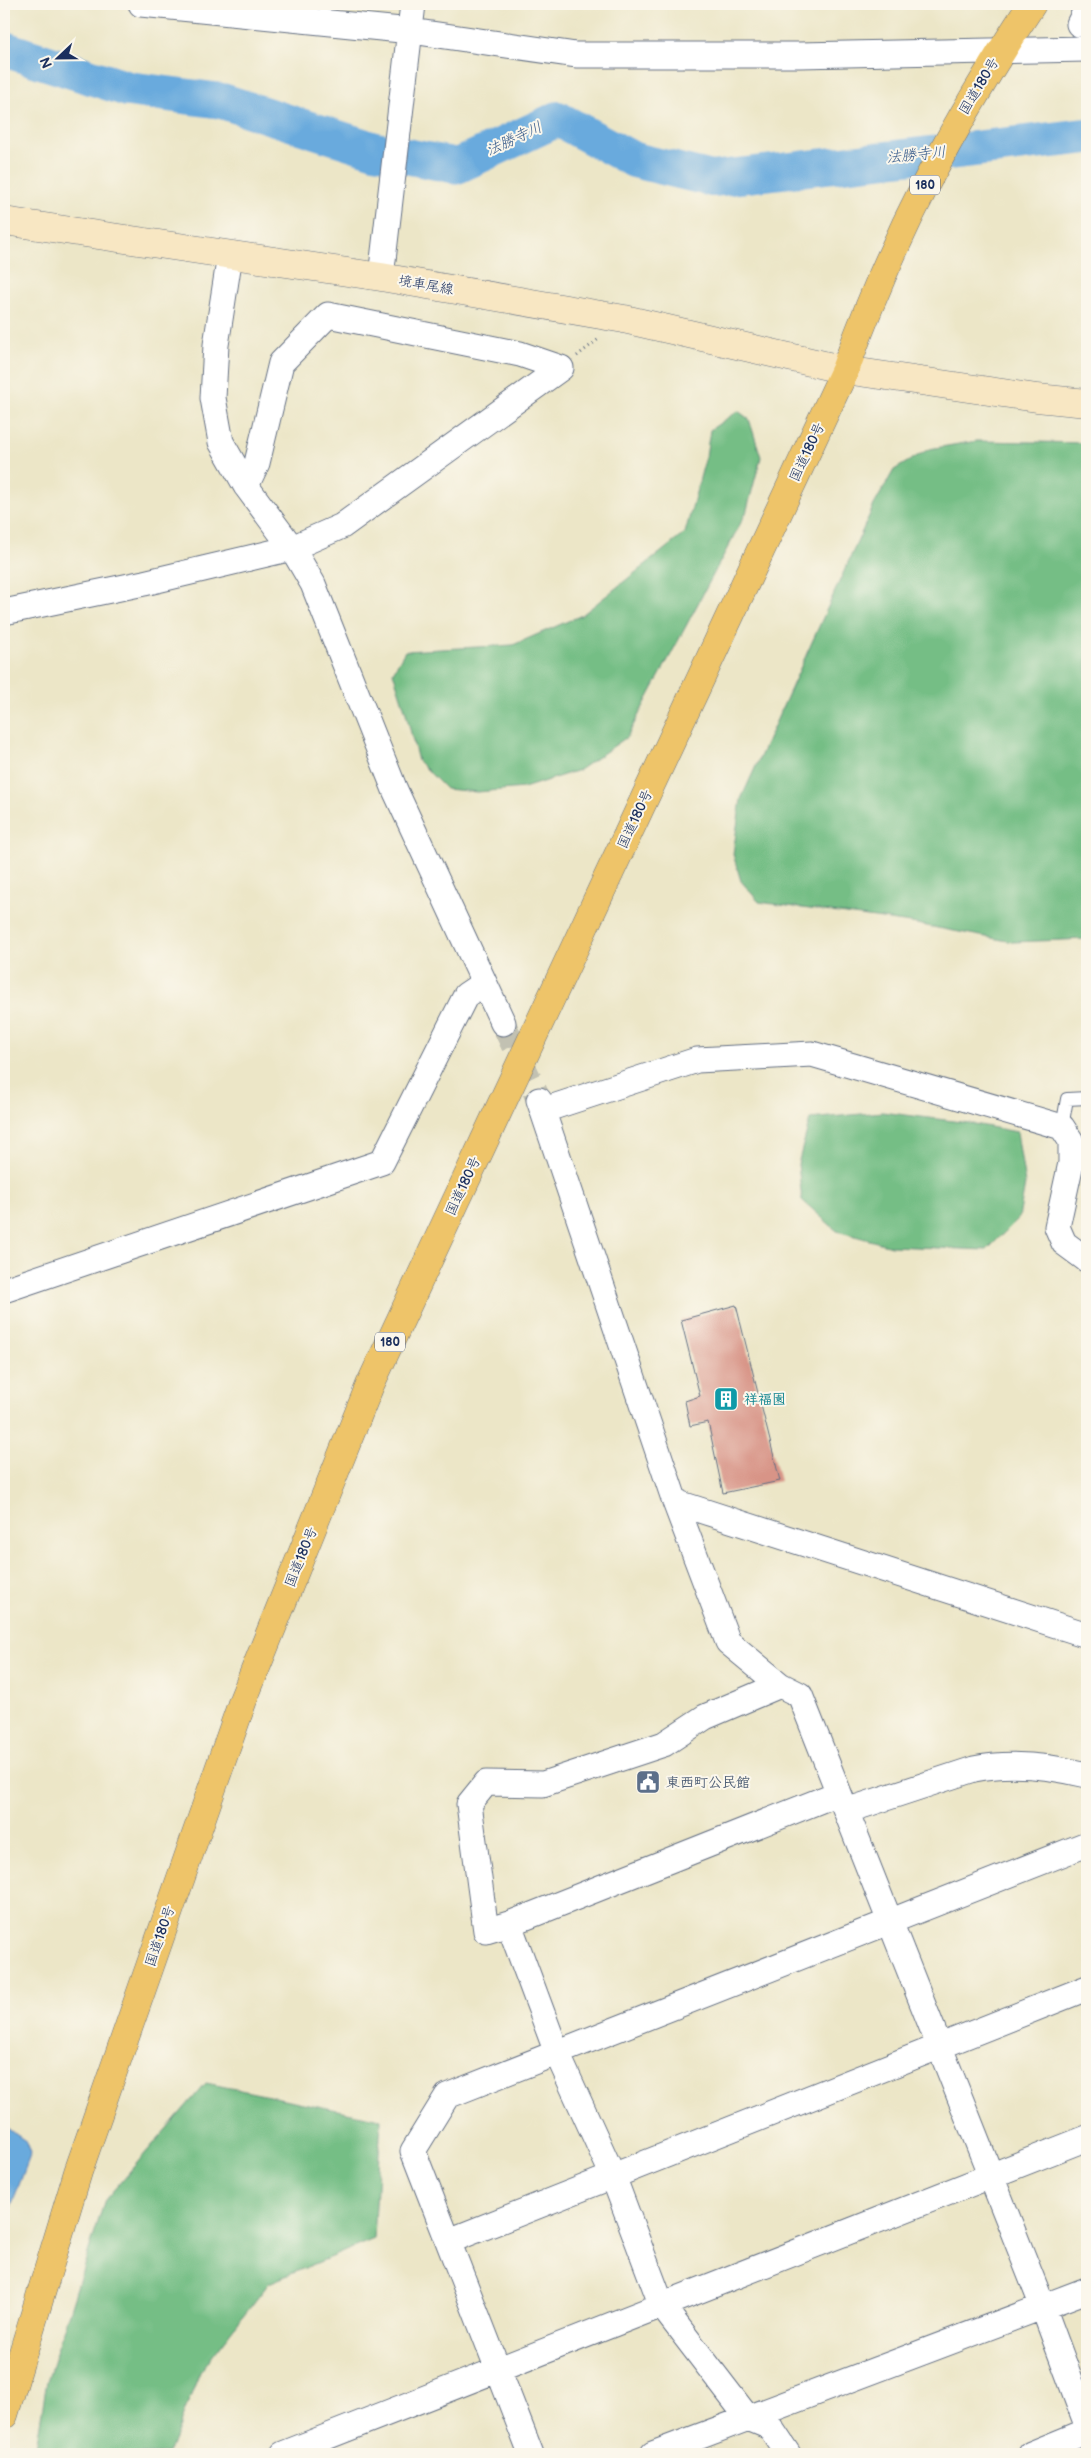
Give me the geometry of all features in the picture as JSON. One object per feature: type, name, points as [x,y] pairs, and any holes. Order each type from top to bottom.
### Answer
[{"type":"highway","name":"国道180号","points":[[4,2415],[78,2172],[243,1700],[370,1385],[845,370],[868,306],[907,220],[951,134],[995,59],[1032,4]]},
{"type":"main road","name":"境車尾線","points":[[4,221],[381,277],[624,319],[845,370],[1036,398],[1087,402]]},
{"type":"street","points":[[142,4],[411,31],[576,55],[800,55],[995,59],[1087,49]]},
{"type":"street","points":[[381,277],[413,4]]},
{"type":"street","points":[[230,255],[216,345],[213,398],[222,442],[246,486],[292,548],[312,584],[395,790],[503,1023]]},
{"type":"street","points":[[246,486],[257,463],[282,363],[328,315],[520,354],[561,368]]},
{"type":"street","points":[[4,612],[144,583],[292,548],[342,526],[561,368]]},
{"type":"street","points":[[4,1290],[382,1162],[466,995],[484,983]]},
{"type":"street","points":[[1087,1260],[1064,1244],[1057,1227],[1071,1163],[1071,1142],[1062,1126],[812,1054],[698,1060],[542,1105],[675,1502],[728,1642],[780,1685],[800,1695],[1043,2307],[1087,2425]]},
{"type":"street","points":[[675,1502],[1087,1635]]},
{"type":"street","points":[[780,1685],[705,1717],[664,1744],[543,1784],[486,1783],[470,1804],[486,1931],[842,1802],[996,1764],[1056,1768],[1087,1774]]},
{"type":"street","points":[[531,2454],[497,2371],[449,2241],[413,2151],[447,2096],[1087,1844]]},
{"type":"street","points":[[509,1924],[557,2053],[613,2176],[662,2306],[748,2418],[770,2427],[788,2454]]},
{"type":"street","points":[[449,2241],[939,2045],[1087,1988]]},
{"type":"street","points":[[283,2454],[1087,2138]]},
{"type":"street","points":[[653,2454],[1087,2290]]},
{"type":"street","points":[[1031,2454],[1087,2432]]},
{"type":"lane","points":[[1062,1126],[1067,1099],[1087,1098]]},
{"type":"path","points":[[561,368],[624,319]]},
{"type":"green space","points":[[738,411],[749,419],[761,457],[746,513],[627,737],[579,770],[524,788],[477,792],[446,789],[418,761],[393,672],[405,651],[513,645],[582,615],[685,533],[706,456],[710,430]]},
{"type":"green space","points":[[977,441],[1087,443],[1087,939],[1013,942],[911,923],[759,902],[741,881],[733,854],[741,799],[874,505],[894,470],[929,449]]},
{"type":"green space","points":[[882,1112],[969,1123],[1017,1132],[1025,1184],[1019,1218],[987,1250],[891,1246],[837,1231],[802,1200],[798,1164],[810,1119]]},
{"type":"green space","points":[[206,2083],[381,2119],[374,2239],[269,2283],[200,2372],[168,2454],[35,2454],[47,2381],[105,2200]]},
{"type":"water","points":[[4,2126],[27,2142],[31,2153],[4,2225]]},
{"type":"building","name":"祥福園","points":[[736,1305],[780,1481],[723,1493],[708,1422],[690,1426],[685,1401],[700,1396],[681,1320]]},
{"type":"waterway","name":"法勝寺川","points":[[4,49],[128,89],[222,101],[375,150],[457,166],[558,119],[634,160],[712,179],[1087,136]]},
{"type":"tunnel","points":[[503,1023],[539,1100]]},
{"type":"place","name":"祥福園","points":[[726,1399]]},
{"type":"place","name":"東西町公民館","points":[[648,1782]]}]
